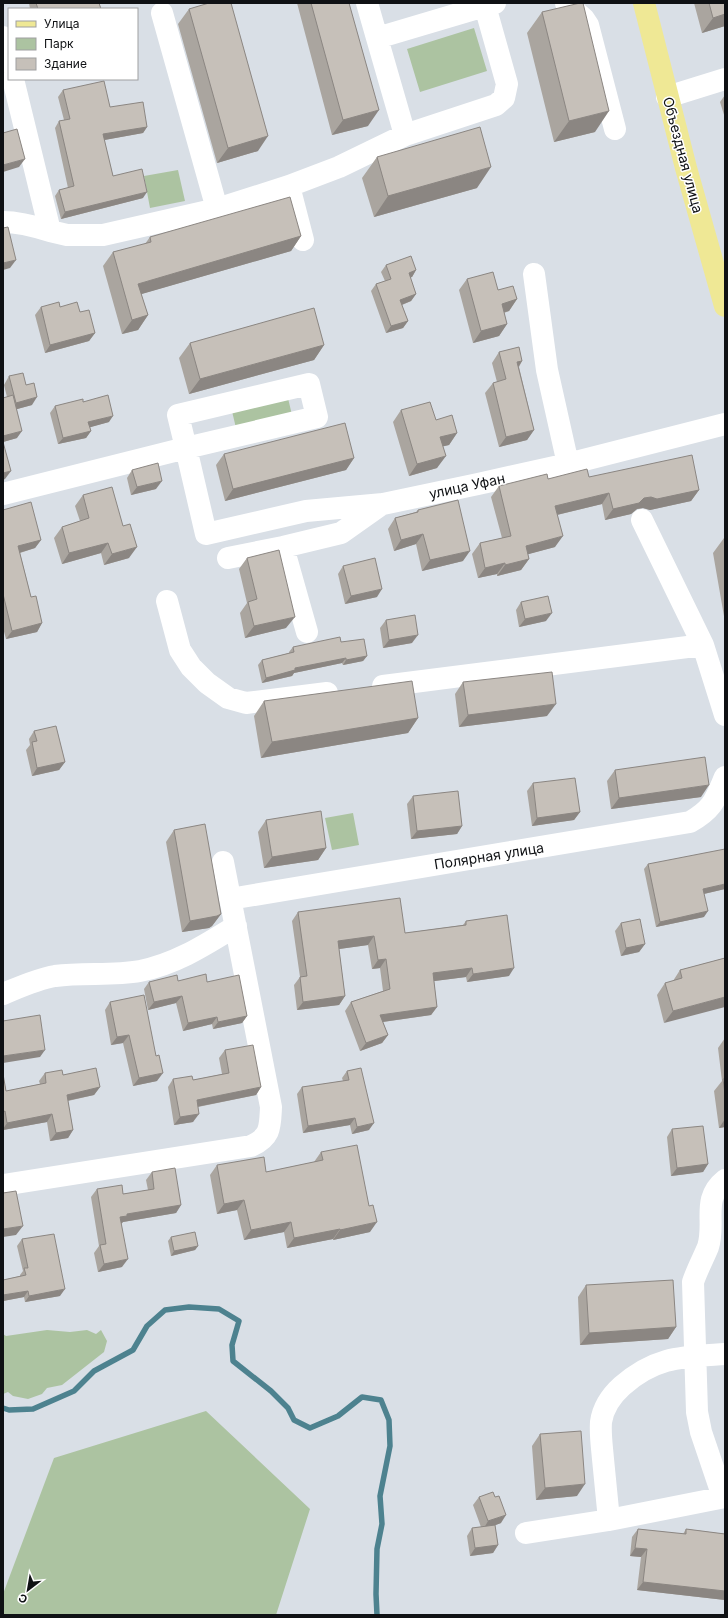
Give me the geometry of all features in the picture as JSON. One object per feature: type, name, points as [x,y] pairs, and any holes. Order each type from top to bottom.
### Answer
[{"type":"main road","name":"Объездная улица","points":[[644,3],[725,306]]},
{"type":"street","points":[[367,3],[405,135]]},
{"type":"street","points":[[566,3],[584,19],[588,25],[615,129]]},
{"type":"street","points":[[3,222],[30,225],[67,235],[103,235],[217,209],[289,186],[339,167],[405,135],[496,105],[504,98],[507,84],[490,4],[377,38]]},
{"type":"street","points":[[162,13],[217,209]]},
{"type":"street","points":[[3,37],[8,59]]},
{"type":"street","points":[[668,97],[725,79]]},
{"type":"street","points":[[13,80],[11,105],[50,231]]},
{"type":"street","points":[[289,186],[303,240]]},
{"type":"street","points":[[534,274],[547,370],[568,464]]},
{"type":"street","points":[[3,494],[186,448],[317,418],[309,384],[178,415],[186,448]]},
{"type":"street","name":"улица Уфан","points":[[186,448],[206,534],[306,511],[383,504],[478,484],[568,464],[725,424]]},
{"type":"street","points":[[228,558],[341,533],[383,504]]},
{"type":"street","points":[[642,520],[703,645],[725,715]]},
{"type":"street","points":[[283,547],[307,632]]},
{"type":"street","points":[[167,601],[180,650],[191,667],[207,683],[228,698],[246,703],[703,645]]},
{"type":"street","name":"Полярная улица","points":[[230,899],[690,822],[704,815],[714,803],[725,777]]},
{"type":"street","points":[[3,1185],[251,1146],[261,1142],[268,1134],[271,1107],[223,862]]},
{"type":"street","points":[[3,994],[54,976],[115,974],[140,971],[165,964],[194,952],[236,926]]},
{"type":"street","points":[[526,1533],[609,1520],[724,1497],[701,1432],[697,1412],[693,1282],[708,1246],[712,1197],[716,1188],[725,1180]]},
{"type":"street","points":[[609,1520],[601,1422],[606,1406],[616,1391],[635,1374],[670,1359],[725,1354]]},
{"type":"green space","points":[[474,28],[487,71],[420,92],[407,49]]},
{"type":"green space","points":[[178,170],[185,201],[150,208],[144,176]]},
{"type":"green space","points":[[287,394],[292,415],[236,428],[231,407]]},
{"type":"green space","points":[[353,813],[359,845],[332,850],[325,818]]},
{"type":"green space","points":[[47,1330],[70,1332],[87,1330],[96,1334],[101,1330],[107,1341],[104,1352],[62,1385],[47,1388],[42,1394],[28,1399],[13,1396],[8,1392],[3,1394],[3,1334],[6,1336]]},
{"type":"green space","points":[[206,1411],[310,1509],[276,1615],[3,1615],[3,1594],[54,1458]]},
{"type":"building","points":[[36,3],[99,3],[101,8],[38,8]]},
{"type":"building","points":[[209,3],[231,3],[268,136],[228,148],[189,9]]},
{"type":"building","points":[[311,3],[349,3],[379,110],[343,120]]},
{"type":"building","points":[[583,3],[609,111],[569,121],[542,12]]},
{"type":"building","points":[[709,3],[725,3],[725,14],[713,18]]},
{"type":"building","points":[[104,81],[110,107],[143,102],[147,127],[103,134],[113,176],[142,169],[147,192],[65,212],[59,190],[74,186],[59,121],[70,119],[63,90]]},
{"type":"building","points":[[480,127],[491,167],[388,196],[377,157]]},
{"type":"building","points":[[17,129],[25,159],[3,165],[3,133]]},
{"type":"building","points":[[290,197],[301,236],[138,284],[148,315],[132,320],[113,252],[151,242],[150,237]]},
{"type":"building","points":[[8,227],[16,260],[3,263],[3,228]]},
{"type":"building","points":[[411,256],[416,270],[409,273],[416,294],[400,300],[408,321],[391,326],[376,284],[391,279],[386,265]]},
{"type":"building","points":[[493,272],[498,290],[513,286],[517,299],[502,304],[507,324],[481,331],[467,279]]},
{"type":"building","points":[[59,302],[60,307],[77,302],[80,312],[89,310],[95,333],[50,345],[41,307]]},
{"type":"building","points":[[314,308],[324,345],[200,379],[190,343]]},
{"type":"building","points":[[519,347],[522,361],[517,362],[534,430],[506,437],[493,383],[506,379],[499,352]]},
{"type":"building","points":[[23,373],[26,385],[34,383],[37,397],[16,403],[9,376]]},
{"type":"building","points":[[13,395],[22,431],[3,436],[3,398]]},
{"type":"building","points":[[108,395],[113,416],[88,422],[91,431],[63,438],[55,406],[83,399],[83,402]]},
{"type":"building","points":[[430,402],[436,420],[452,415],[457,433],[440,437],[446,456],[417,464],[401,410]]},
{"type":"building","points":[[345,423],[354,458],[233,489],[224,454]]},
{"type":"building","points":[[3,442],[11,471],[3,473]]},
{"type":"building","points":[[692,455],[699,490],[657,499],[651,497],[644,498],[639,503],[613,509],[609,493],[555,506],[563,536],[526,546],[529,559],[485,568],[480,543],[511,536],[499,486],[547,474],[548,479],[587,469],[589,477]]},
{"type":"building","points":[[158,463],[162,481],[137,487],[132,470]]},
{"type":"building","points":[[112,487],[123,526],[130,524],[137,547],[112,554],[108,543],[69,553],[62,527],[89,518],[83,495]]},
{"type":"building","points":[[458,500],[470,551],[430,560],[423,534],[401,540],[395,518],[418,512],[418,510]]},
{"type":"building","points":[[31,502],[41,540],[18,546],[31,597],[36,596],[42,623],[12,631],[3,594],[3,510]]},
{"type":"building","points":[[279,550],[295,617],[254,626],[248,602],[257,599],[247,558]]},
{"type":"building","points":[[375,558],[382,589],[351,596],[343,566]]},
{"type":"building","points":[[548,596],[552,613],[525,619],[521,602]]},
{"type":"building","points":[[415,615],[418,635],[389,640],[386,620]]},
{"type":"building","points":[[340,637],[341,642],[364,639],[367,656],[346,660],[346,658],[295,668],[295,670],[266,678],[262,660],[294,652],[293,647]]},
{"type":"building","points":[[552,672],[556,704],[468,715],[463,682]]},
{"type":"building","points":[[412,681],[418,718],[272,742],[264,701]]},
{"type":"building","points":[[56,726],[65,762],[37,768],[32,742],[37,741],[34,731]]},
{"type":"building","points":[[705,757],[709,785],[619,798],[615,770]]},
{"type":"building","points":[[575,778],[580,812],[537,818],[533,783]]},
{"type":"building","points":[[458,791],[462,826],[417,831],[413,796]]},
{"type":"building","points":[[321,811],[326,848],[272,857],[266,820]]},
{"type":"building","points":[[205,824],[221,914],[190,921],[174,830]]},
{"type":"building","points":[[725,849],[725,884],[703,889],[708,911],[660,922],[648,864]]},
{"type":"building","points":[[400,898],[405,933],[466,925],[466,921],[507,915],[514,968],[473,974],[472,968],[433,973],[437,1007],[380,1015],[388,1035],[366,1043],[351,1002],[390,989],[386,959],[378,960],[374,936],[338,941],[345,996],[303,1002],[300,977],[307,976],[298,912]]},
{"type":"building","points":[[640,919],[645,944],[626,948],[621,923]]},
{"type":"building","points":[[725,958],[725,997],[673,1011],[665,983],[682,978],[680,970]]},
{"type":"building","points":[[206,974],[207,982],[239,975],[247,1016],[218,1022],[217,1017],[188,1023],[182,996],[154,1002],[149,982],[177,975],[178,981]]},
{"type":"building","points":[[144,995],[156,1056],[159,1055],[163,1073],[139,1078],[129,1035],[117,1037],[110,1002]]},
{"type":"building","points":[[40,1015],[45,1050],[3,1056],[3,1021]]},
{"type":"building","points":[[253,1045],[261,1087],[197,1100],[199,1114],[180,1117],[173,1079],[192,1076],[193,1080],[229,1073],[225,1050]]},
{"type":"building","points":[[96,1068],[100,1087],[67,1095],[73,1130],[56,1133],[52,1114],[7,1123],[5,1111],[3,1112],[3,1074],[6,1091],[46,1083],[45,1073],[62,1070],[63,1075]]},
{"type":"building","points":[[361,1068],[374,1123],[357,1127],[355,1118],[308,1126],[302,1087],[349,1080],[347,1071]]},
{"type":"building","points":[[723,1079],[725,1079],[725,1094]]},
{"type":"building","points":[[703,1126],[708,1164],[677,1168],[672,1129]]},
{"type":"building","points":[[357,1145],[369,1206],[373,1205],[377,1222],[294,1238],[291,1222],[251,1230],[244,1200],[224,1204],[217,1165],[264,1157],[266,1172],[323,1160],[321,1152]]},
{"type":"building","points":[[175,1168],[181,1205],[127,1214],[127,1216],[120,1217],[128,1259],[104,1264],[100,1245],[106,1244],[97,1189],[122,1185],[123,1194],[154,1189],[152,1172]]},
{"type":"building","points":[[16,1191],[23,1226],[3,1229],[3,1193]]},
{"type":"building","points":[[195,1232],[198,1246],[174,1251],[171,1237]]},
{"type":"building","points":[[54,1234],[65,1289],[29,1296],[28,1291],[3,1295],[3,1280],[26,1275],[24,1268],[28,1268],[22,1239]]},
{"type":"building","points":[[673,1280],[676,1327],[589,1333],[586,1285]]},
{"type":"building","points":[[581,1431],[585,1484],[545,1488],[540,1434]]},
{"type":"building","points":[[493,1492],[495,1497],[499,1496],[506,1515],[488,1521],[479,1497]]},
{"type":"building","points":[[495,1525],[498,1545],[475,1548],[472,1528]]},
{"type":"building","points":[[638,1529],[686,1534],[686,1529],[725,1534],[725,1591],[643,1582],[647,1549],[635,1548]]},
{"type":"waterway","points":[[3,1408],[9,1410],[33,1409],[74,1391],[94,1371],[133,1350],[147,1326],[165,1310],[189,1307],[219,1309],[239,1321],[232,1345],[233,1361],[271,1391],[288,1408],[294,1420],[310,1428],[338,1416],[362,1397],[381,1400],[389,1420],[390,1446],[380,1496],[382,1524],[377,1549],[377,1615]]}]
